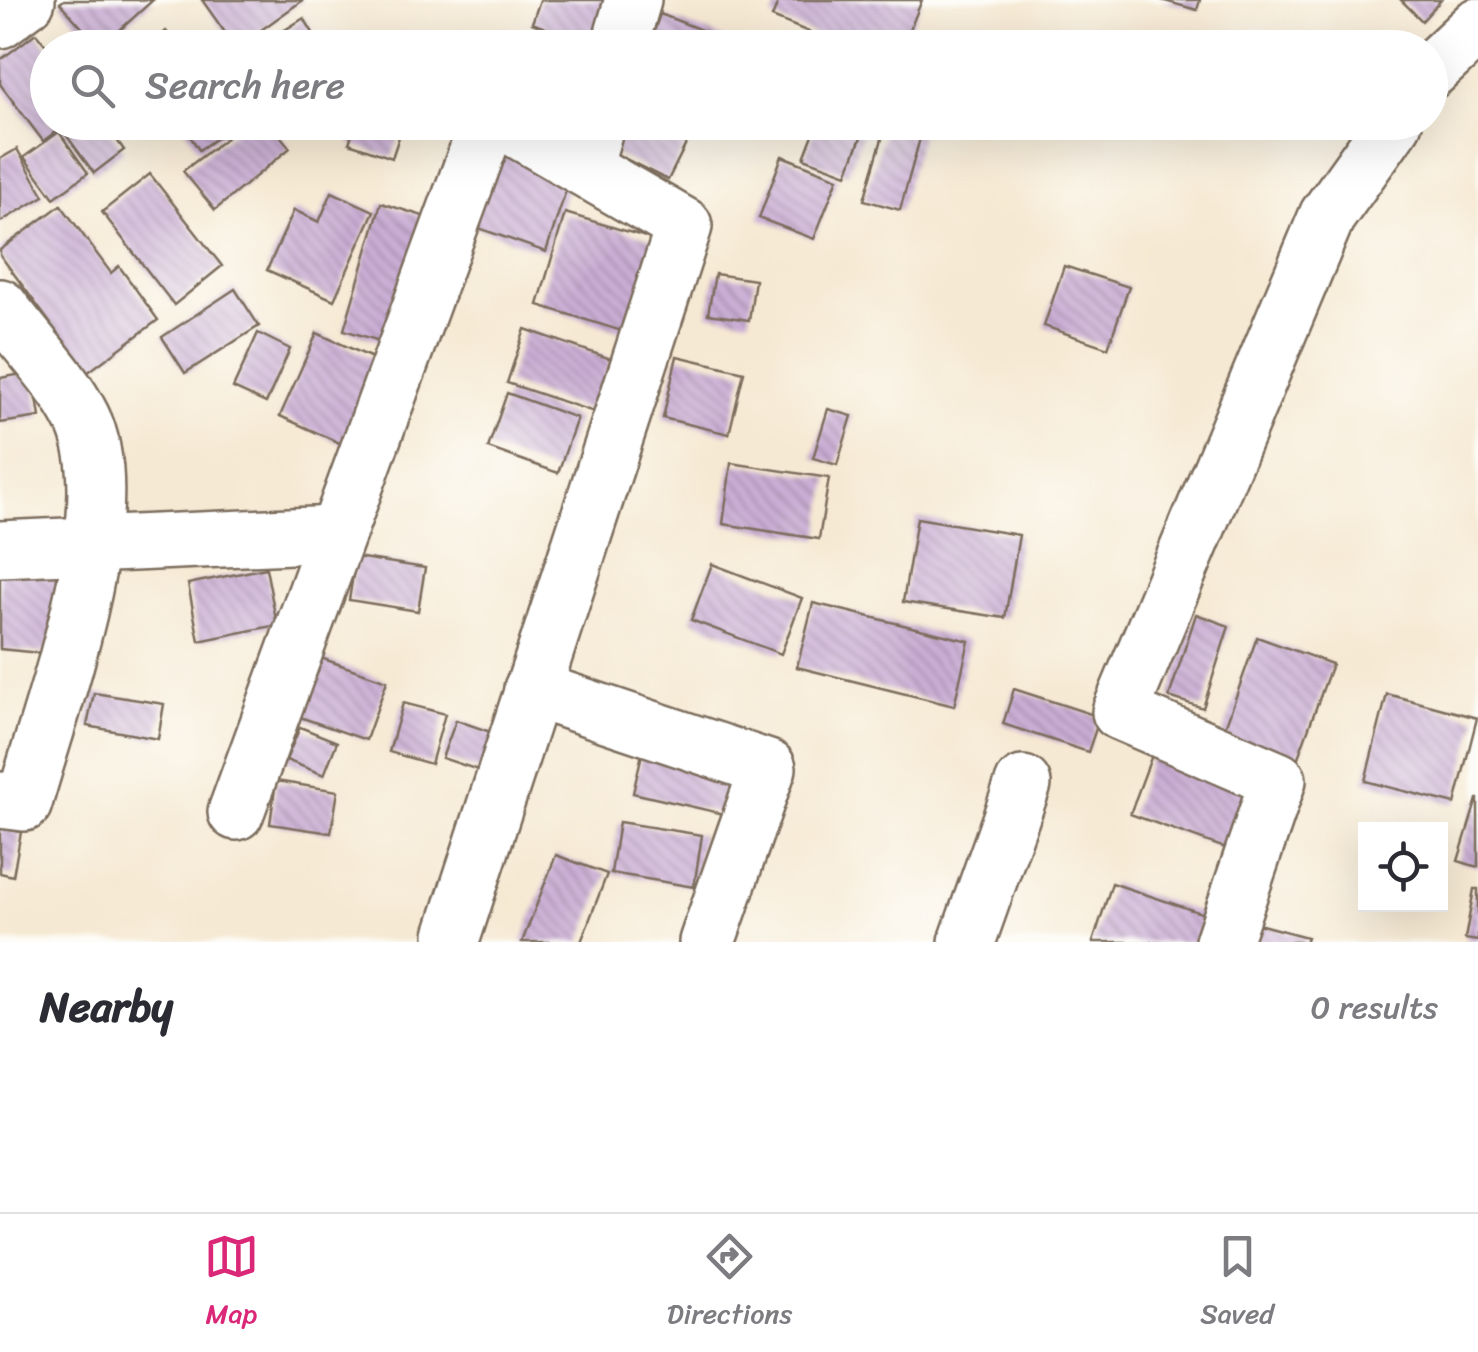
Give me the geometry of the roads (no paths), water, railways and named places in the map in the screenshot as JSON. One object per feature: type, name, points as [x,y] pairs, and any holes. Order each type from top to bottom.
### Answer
[{"type":"street","points":[[0,20],[27,0]]},
{"type":"street","points":[[624,30],[632,0]]},
{"type":"street","points":[[1448,54],[1478,26]]},
{"type":"street","points":[[236,812],[481,140]]},
{"type":"street","points":[[1223,942],[1278,780],[1120,712],[1327,216],[1381,140]]},
{"type":"street","points":[[453,935],[684,226],[590,145]]},
{"type":"street","points":[[0,307],[82,416],[96,455],[96,542],[24,803],[0,800]]},
{"type":"street","points":[[0,550],[96,542],[336,534]]},
{"type":"street","points":[[532,689],[768,768],[707,942]]},
{"type":"street","points":[[967,942],[1023,784]]}]
